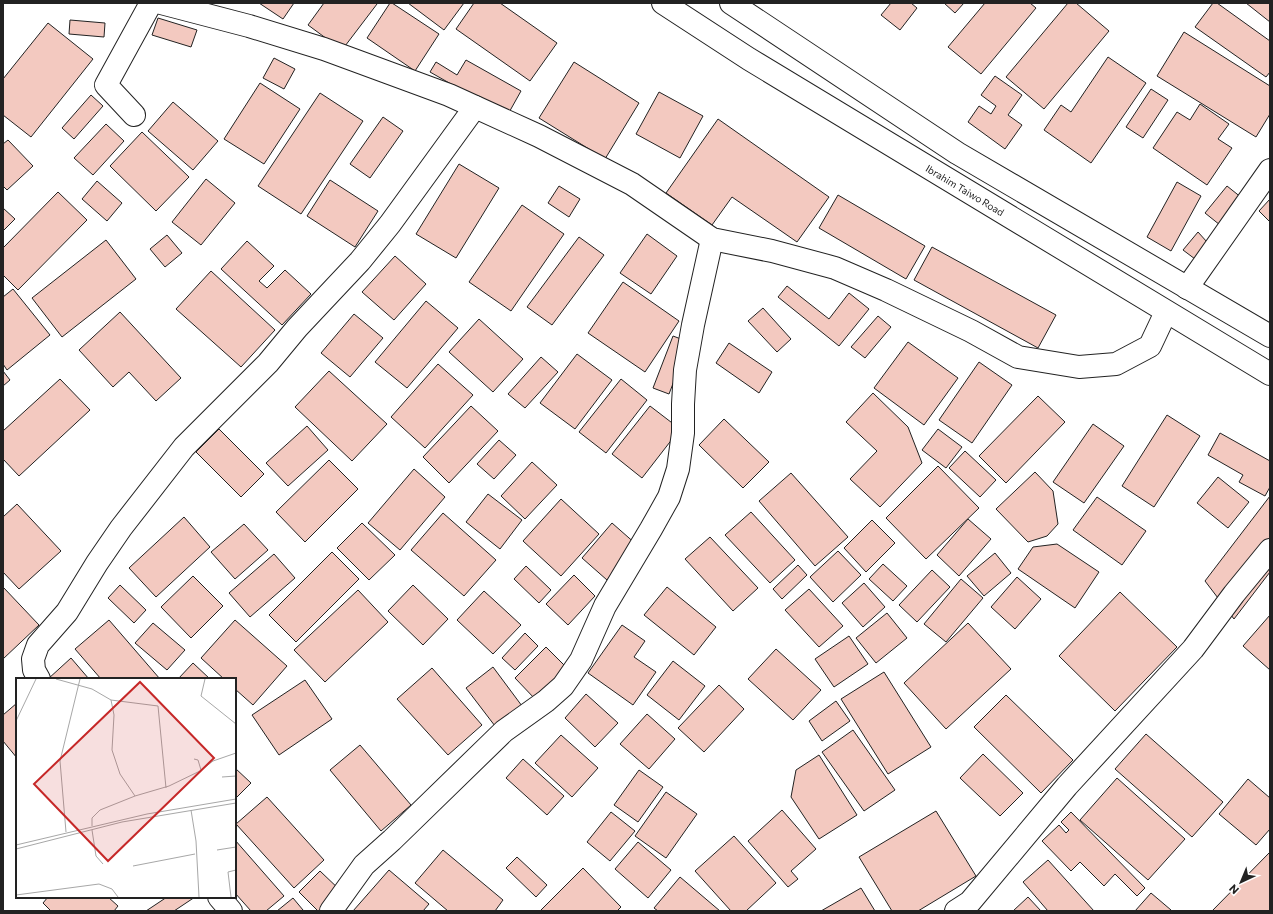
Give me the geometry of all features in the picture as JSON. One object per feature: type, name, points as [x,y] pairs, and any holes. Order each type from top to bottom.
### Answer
[{"type":"street","points":[[134,115],[106,85],[152,3]]},
{"type":"street","points":[[161,3],[248,26],[324,49],[442,92],[540,136],[632,184],[712,238],[772,251],[835,268],[886,290],[971,331],[1018,357],[1079,367],[1116,364],[1150,346],[1166,312]]},
{"type":"street","name":"Ibrahim Taiwo Road","points":[[663,3],[749,59],[1270,374]]},
{"type":"street","points":[[731,3],[957,153],[1270,336]]},
{"type":"street","points":[[38,678],[34,670],[33,659],[38,645],[67,612],[97,563],[121,528],[184,447],[268,363],[297,328],[360,261],[390,224],[475,107]]},
{"type":"street","points":[[1186,288],[1270,170]]},
{"type":"street","points":[[331,911],[364,865],[398,835],[504,731],[546,701],[563,686],[582,660],[605,606],[669,497],[678,469],[683,433],[685,370],[712,238]]},
{"type":"street","points":[[956,911],[970,902],[1067,786],[1193,649],[1234,594],[1270,550]]},
{"type":"street","points":[[220,898],[231,911]]},
{"type":"building","points":[[259,3],[294,3],[283,19]]},
{"type":"building","points":[[324,3],[377,4],[342,50],[308,25]]},
{"type":"building","points":[[390,3],[439,34],[415,71],[367,38]]},
{"type":"building","points":[[408,3],[464,3],[444,30]]},
{"type":"building","points":[[474,3],[500,3],[557,43],[530,81],[456,29]]},
{"type":"building","points":[[891,3],[911,3],[917,8],[900,30],[881,15]]},
{"type":"building","points":[[944,3],[964,3],[955,13]]},
{"type":"building","points":[[985,3],[1030,3],[1036,8],[981,74],[948,47]]},
{"type":"building","points":[[1068,3],[1076,3],[1109,31],[1044,109],[1006,77]]},
{"type":"building","points":[[1213,3],[1217,3],[1270,41],[1270,72],[1266,77],[1195,27]]},
{"type":"building","points":[[1246,3],[1270,3],[1270,22]]},
{"type":"building","points":[[158,18],[197,30],[191,47],[152,35]]},
{"type":"building","points":[[70,20],[105,23],[104,37],[69,34]]},
{"type":"building","points":[[48,23],[93,59],[31,137],[3,115],[3,79]]},
{"type":"building","points":[[1184,32],[1270,86],[1270,114],[1256,137],[1157,76]]},
{"type":"building","points":[[1108,57],[1146,83],[1091,163],[1044,130],[1061,105],[1071,112]]},
{"type":"building","points":[[274,58],[295,69],[284,89],[263,78]]},
{"type":"building","points":[[466,60],[521,91],[507,116],[430,72],[436,62],[457,75]]},
{"type":"building","points":[[574,62],[639,103],[605,159],[539,118]]},
{"type":"building","points":[[995,76],[1022,95],[1008,115],[1022,125],[1005,149],[968,122],[979,106],[991,114],[996,106],[981,95]]},
{"type":"building","points":[[260,83],[300,109],[264,164],[224,139]]},
{"type":"building","points":[[1151,89],[1168,100],[1143,138],[1126,127]]},
{"type":"building","points":[[659,92],[703,116],[680,158],[636,134]]},
{"type":"building","points":[[320,93],[363,121],[301,214],[258,186]]},
{"type":"building","points":[[91,95],[103,106],[74,139],[62,128]]},
{"type":"building","points":[[173,102],[218,141],[193,170],[148,131]]},
{"type":"building","points":[[1200,104],[1229,124],[1218,139],[1232,148],[1207,185],[1153,148],[1177,112],[1190,120]]},
{"type":"building","points":[[383,117],[403,131],[370,178],[350,164]]},
{"type":"building","points":[[718,119],[829,197],[797,242],[732,197],[712,225],[666,193]]},
{"type":"building","points":[[106,124],[124,141],[93,175],[74,158]]},
{"type":"building","points":[[142,132],[189,177],[156,211],[110,166]]},
{"type":"building","points":[[8,140],[33,166],[7,190],[3,186],[3,144]]},
{"type":"building","points":[[459,164],[499,188],[456,258],[416,234]]},
{"type":"building","points":[[206,179],[235,203],[201,245],[172,222]]},
{"type":"building","points":[[330,180],[378,211],[355,247],[307,216]]},
{"type":"building","points":[[97,181],[122,203],[107,221],[82,199]]},
{"type":"building","points":[[1177,182],[1201,196],[1171,251],[1147,237]]},
{"type":"building","points":[[559,186],[580,199],[569,217],[548,203]]},
{"type":"building","points":[[1227,186],[1242,198],[1220,225],[1205,213]]},
{"type":"building","points":[[58,192],[87,220],[18,290],[3,275],[3,248]]},
{"type":"building","points":[[838,195],[925,246],[906,279],[819,228]]},
{"type":"building","points":[[1270,199],[1270,222],[1259,211]]},
{"type":"building","points":[[522,205],[564,234],[511,311],[469,282]]},
{"type":"building","points":[[3,208],[15,219],[3,231]]},
{"type":"building","points":[[1198,232],[1207,242],[1195,259],[1183,250]]},
{"type":"building","points":[[647,234],[677,256],[651,294],[620,273]]},
{"type":"building","points":[[167,235],[182,253],[165,267],[150,249]]},
{"type":"building","points":[[579,237],[604,255],[552,325],[527,307]]},
{"type":"building","points":[[106,240],[136,279],[62,337],[32,298]]},
{"type":"building","points":[[247,241],[274,266],[259,281],[267,288],[285,270],[311,294],[282,325],[221,269]]},
{"type":"building","points":[[932,247],[1056,315],[1038,348],[914,280]]},
{"type":"building","points":[[395,256],[426,284],[394,320],[362,292]]},
{"type":"building","points":[[211,271],[275,330],[241,367],[176,309]]},
{"type":"building","points":[[623,282],[679,321],[645,372],[588,333]]},
{"type":"building","points":[[787,286],[829,319],[849,293],[869,309],[839,346],[778,297]]},
{"type":"building","points":[[13,289],[50,335],[7,370],[3,364],[3,297]]},
{"type":"building","points":[[426,301],[458,328],[407,388],[375,362]]},
{"type":"building","points":[[763,308],[791,339],[777,352],[748,321]]},
{"type":"building","points":[[120,312],[181,378],[156,401],[129,372],[113,387],[79,350]]},
{"type":"building","points":[[354,314],[383,338],[350,377],[321,353]]},
{"type":"building","points":[[878,316],[891,327],[865,358],[851,347]]},
{"type":"building","points":[[479,319],[523,359],[493,392],[449,352]]},
{"type":"building","points":[[673,336],[689,342],[669,394],[653,388]]},
{"type":"building","points":[[908,342],[958,378],[924,425],[874,388]]},
{"type":"building","points":[[729,343],[772,372],[759,393],[716,363]]},
{"type":"building","points":[[577,354],[612,380],[575,429],[540,403]]},
{"type":"building","points":[[541,357],[558,372],[525,408],[508,394]]},
{"type":"building","points":[[979,362],[1012,385],[972,443],[939,420]]},
{"type":"building","points":[[438,364],[473,395],[425,448],[391,417]]},
{"type":"building","points":[[3,371],[10,380],[3,386]]},
{"type":"building","points":[[329,371],[387,424],[352,461],[295,407]]},
{"type":"building","points":[[60,379],[90,410],[19,476],[3,459],[3,431]]},
{"type":"building","points":[[621,379],[647,400],[606,453],[579,432]]},
{"type":"building","points":[[873,393],[908,427],[922,463],[880,507],[850,479],[877,451],[846,422]]},
{"type":"building","points":[[1038,396],[1065,422],[1006,483],[979,456]]},
{"type":"building","points":[[471,406],[498,431],[449,483],[423,457]]},
{"type":"building","points":[[650,406],[680,429],[642,478],[612,454]]},
{"type":"building","points":[[1167,415],[1200,436],[1154,507],[1122,486]]},
{"type":"building","points":[[724,419],[769,462],[743,488],[699,445]]},
{"type":"building","points":[[1093,424],[1124,446],[1084,503],[1053,482]]},
{"type":"building","points":[[307,426],[328,450],[288,486],[266,463]]},
{"type":"building","points":[[219,429],[264,474],[241,497],[196,452]]},
{"type":"building","points":[[938,429],[962,447],[946,468],[922,450]]},
{"type":"building","points":[[1220,433],[1270,461],[1270,487],[1265,496],[1239,482],[1243,475],[1208,455]]},
{"type":"building","points":[[499,440],[516,455],[494,479],[477,464]]},
{"type":"building","points":[[965,451],[996,480],[980,497],[949,468]]},
{"type":"building","points":[[329,460],[358,489],[305,542],[276,512]]},
{"type":"building","points":[[532,462],[557,485],[525,519],[501,496]]},
{"type":"building","points":[[938,466],[979,508],[926,559],[886,518]]},
{"type":"building","points":[[414,469],[445,497],[400,550],[368,523]]},
{"type":"building","points":[[1035,472],[1053,491],[1058,524],[1047,536],[1028,542],[996,509]]},
{"type":"building","points":[[791,473],[848,537],[815,566],[759,501]]},
{"type":"building","points":[[1218,477],[1249,502],[1228,528],[1197,503]]},
{"type":"building","points":[[488,494],[522,520],[500,549],[466,522]]},
{"type":"building","points":[[1270,496],[1270,572],[1234,619],[1205,581]]},
{"type":"building","points":[[1097,497],[1146,531],[1122,565],[1073,530]]},
{"type":"building","points":[[561,499],[599,534],[561,576],[523,541]]},
{"type":"building","points":[[17,504],[61,551],[19,589],[3,572],[3,517]]},
{"type":"building","points":[[751,512],[795,560],[770,583],[725,535]]},
{"type":"building","points":[[443,513],[496,560],[464,596],[411,550]]},
{"type":"building","points":[[184,517],[210,547],[156,597],[129,568]]},
{"type":"building","points":[[968,519],[991,539],[959,576],[937,555]]},
{"type":"building","points":[[872,520],[895,543],[866,572],[844,548]]},
{"type":"building","points":[[362,523],[395,555],[369,580],[337,548]]},
{"type":"building","points":[[612,523],[637,545],[607,580],[582,558]]},
{"type":"building","points":[[244,524],[268,550],[235,579],[211,552]]},
{"type":"building","points":[[710,537],[758,588],[733,611],[685,559]]},
{"type":"building","points":[[1057,544],[1099,572],[1075,608],[1018,569],[1033,547]]},
{"type":"building","points":[[838,551],[861,575],[833,602],[810,577]]},
{"type":"building","points":[[332,552],[359,579],[296,642],[269,615]]},
{"type":"building","points":[[995,553],[1011,573],[984,596],[967,576]]},
{"type":"building","points":[[274,554],[295,578],[250,617],[229,593]]},
{"type":"building","points":[[883,564],[907,586],[893,601],[869,579]]},
{"type":"building","points":[[798,565],[807,575],[782,599],[773,589]]},
{"type":"building","points":[[526,566],[551,590],[539,603],[514,579]]},
{"type":"building","points":[[932,570],[950,587],[917,622],[899,605]]},
{"type":"building","points":[[574,575],[595,596],[568,625],[546,604]]},
{"type":"building","points":[[193,576],[223,606],[191,638],[161,607]]},
{"type":"building","points":[[1017,577],[1041,599],[1015,629],[991,607]]},
{"type":"building","points":[[961,579],[983,598],[946,642],[924,624]]},
{"type":"building","points":[[864,583],[885,607],[863,627],[842,603]]},
{"type":"building","points":[[120,585],[146,610],[134,623],[108,598]]},
{"type":"building","points":[[413,585],[448,619],[423,645],[388,611]]},
{"type":"building","points":[[3,587],[39,625],[3,659]]},
{"type":"building","points":[[667,587],[716,627],[694,655],[644,615]]},
{"type":"building","points":[[809,589],[843,626],[819,647],[785,610]]},
{"type":"building","points":[[358,590],[388,622],[325,682],[294,650]]},
{"type":"building","points":[[484,591],[521,625],[493,654],[457,620]]},
{"type":"building","points":[[1120,592],[1177,647],[1115,711],[1059,656]]},
{"type":"building","points":[[887,613],[907,638],[876,663],[856,638]]},
{"type":"building","points":[[1270,615],[1270,670],[1243,646]]},
{"type":"building","points":[[109,620],[159,678],[100,678],[75,649]]},
{"type":"building","points":[[235,620],[287,666],[253,705],[236,690],[236,678],[223,678],[201,658]]},
{"type":"building","points":[[153,623],[185,650],[167,670],[135,643]]},
{"type":"building","points":[[968,623],[1011,669],[946,729],[904,683]]},
{"type":"building","points":[[622,625],[645,641],[634,657],[656,672],[633,705],[588,673]]},
{"type":"building","points":[[525,633],[538,646],[515,670],[502,658]]},
{"type":"building","points":[[849,636],[868,664],[834,687],[815,659]]},
{"type":"building","points":[[546,647],[568,669],[536,700],[515,678]]},
{"type":"building","points":[[776,649],[821,690],[793,720],[748,679]]},
{"type":"building","points":[[71,658],[88,678],[49,678]]},
{"type":"building","points":[[673,661],[705,686],[679,720],[647,695]]},
{"type":"building","points":[[193,663],[209,678],[179,678]]},
{"type":"building","points":[[493,667],[522,706],[495,726],[466,688]]},
{"type":"building","points":[[432,668],[482,725],[448,755],[397,699]]},
{"type":"building","points":[[884,672],[931,747],[888,774],[841,699]]},
{"type":"building","points":[[305,680],[332,719],[279,755],[252,715]]},
{"type":"building","points":[[719,685],[744,709],[704,752],[678,728]]},
{"type":"building","points":[[586,694],[618,723],[595,747],[565,718]]},
{"type":"building","points":[[1006,695],[1073,760],[1041,793],[974,727]]},
{"type":"building","points":[[836,701],[850,721],[822,741],[809,721]]},
{"type":"building","points":[[16,704],[16,757],[3,741],[3,715]]},
{"type":"building","points":[[647,714],[675,739],[649,769],[620,744]]},
{"type":"building","points":[[853,730],[895,790],[864,811],[822,752]]},
{"type":"building","points":[[1146,734],[1223,802],[1192,837],[1115,769]]},
{"type":"building","points":[[561,735],[598,768],[572,797],[535,763]]},
{"type":"building","points":[[360,745],[411,805],[381,831],[330,770]]},
{"type":"building","points":[[983,754],[1023,793],[1000,816],[960,778]]},
{"type":"building","points":[[819,755],[857,815],[819,839],[791,797],[796,770]]},
{"type":"building","points":[[523,759],[564,796],[547,815],[506,778]]},
{"type":"building","points":[[236,769],[251,783],[236,798]]},
{"type":"building","points":[[639,770],[663,787],[638,822],[614,805]]},
{"type":"building","points":[[1117,778],[1185,839],[1148,880],[1080,820]]},
{"type":"building","points":[[1248,779],[1270,798],[1270,829],[1256,845],[1219,814]]},
{"type":"building","points":[[666,792],[697,814],[666,858],[635,836]]},
{"type":"building","points":[[267,797],[324,860],[294,888],[236,824]]},
{"type":"building","points":[[782,810],[816,849],[791,871],[798,879],[788,887],[748,841]]},
{"type":"building","points":[[936,811],[976,876],[918,911],[892,911],[859,857]]},
{"type":"building","points":[[611,812],[635,831],[610,861],[587,842]]},
{"type":"building","points":[[1071,812],[1145,888],[1137,896],[1115,874],[1104,886],[1080,862],[1071,871],[1042,841],[1059,825],[1066,833],[1069,830],[1061,822]]},
{"type":"building","points":[[734,836],[776,883],[746,911],[731,911],[695,871]]},
{"type":"building","points":[[236,841],[284,896],[266,911],[251,911],[236,894]]},
{"type":"building","points":[[638,842],[671,870],[648,898],[615,869]]},
{"type":"building","points":[[443,850],[503,900],[495,911],[448,911],[415,883]]},
{"type":"building","points":[[1270,852],[1270,911],[1212,911]]},
{"type":"building","points":[[517,857],[547,885],[536,897],[506,868]]},
{"type":"building","points":[[1048,860],[1094,911],[1048,911],[1023,882]]},
{"type":"building","points":[[583,868],[621,907],[617,911],[540,911]]},
{"type":"building","points":[[389,870],[429,904],[423,911],[353,911]]},
{"type":"building","points":[[320,871],[342,892],[323,911],[318,911],[299,892]]},
{"type":"building","points":[[680,877],[720,911],[658,911],[654,908]]},
{"type":"building","points":[[861,888],[875,911],[821,911]]},
{"type":"building","points":[[1151,893],[1171,910],[1135,911]]},
{"type":"building","points":[[1028,897],[1041,911],[1013,911]]},
{"type":"building","points":[[47,898],[109,898],[118,906],[114,911],[51,911],[43,903]]},
{"type":"building","points":[[166,898],[194,898],[174,911],[146,911]]},
{"type":"building","points":[[293,898],[303,910],[277,911]]}]
